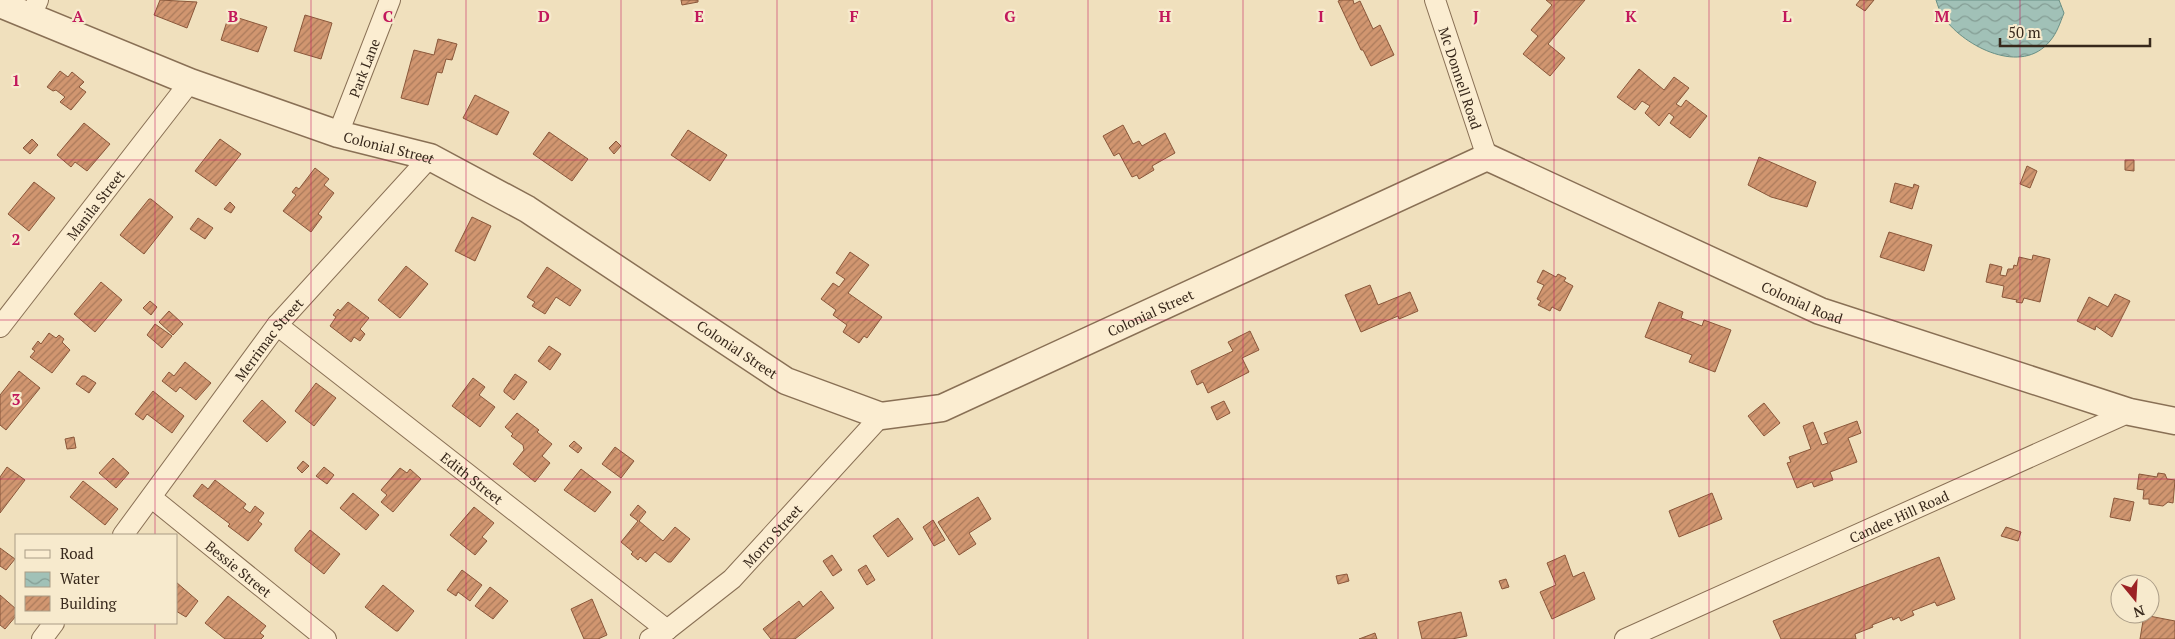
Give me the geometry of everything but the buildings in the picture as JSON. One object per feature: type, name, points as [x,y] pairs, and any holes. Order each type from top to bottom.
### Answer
[{"type":"street","name":"Park Lane","points":[[338,134],[390,0]]},
{"type":"street","name":"Mc Donnell Road","points":[[1435,0],[1487,157]]},
{"type":"street","name":"Colonial Street","points":[[0,4],[35,8],[190,82],[338,134],[430,157],[527,208],[786,380],[881,416],[942,408],[1487,157]]},
{"type":"street","name":"Manila Street","points":[[0,327],[190,82]]},
{"type":"street","name":"Merrimac Street","points":[[124,534],[277,325],[430,157]]},
{"type":"street","name":"Colonial Road","points":[[1487,157],[1820,310],[2130,412]]},
{"type":"street","name":"Edith Street","points":[[277,325],[659,634]]},
{"type":"street","points":[[2130,412],[2175,421]]},
{"type":"street","name":"Candee Hill Road","points":[[1624,639],[2130,412]]},
{"type":"street","name":"Morro Street","points":[[659,634],[732,579],[881,416]]},
{"type":"street","name":"Bessie Street","points":[[152,498],[326,639]]},
{"type":"street","points":[[42,639],[53,624]]},
{"type":"water","points":[[1936,0],[2059,0],[2064,13],[2050,41],[2038,51],[2025,56],[2010,57],[1994,54],[1965,39],[1944,18]]}]
